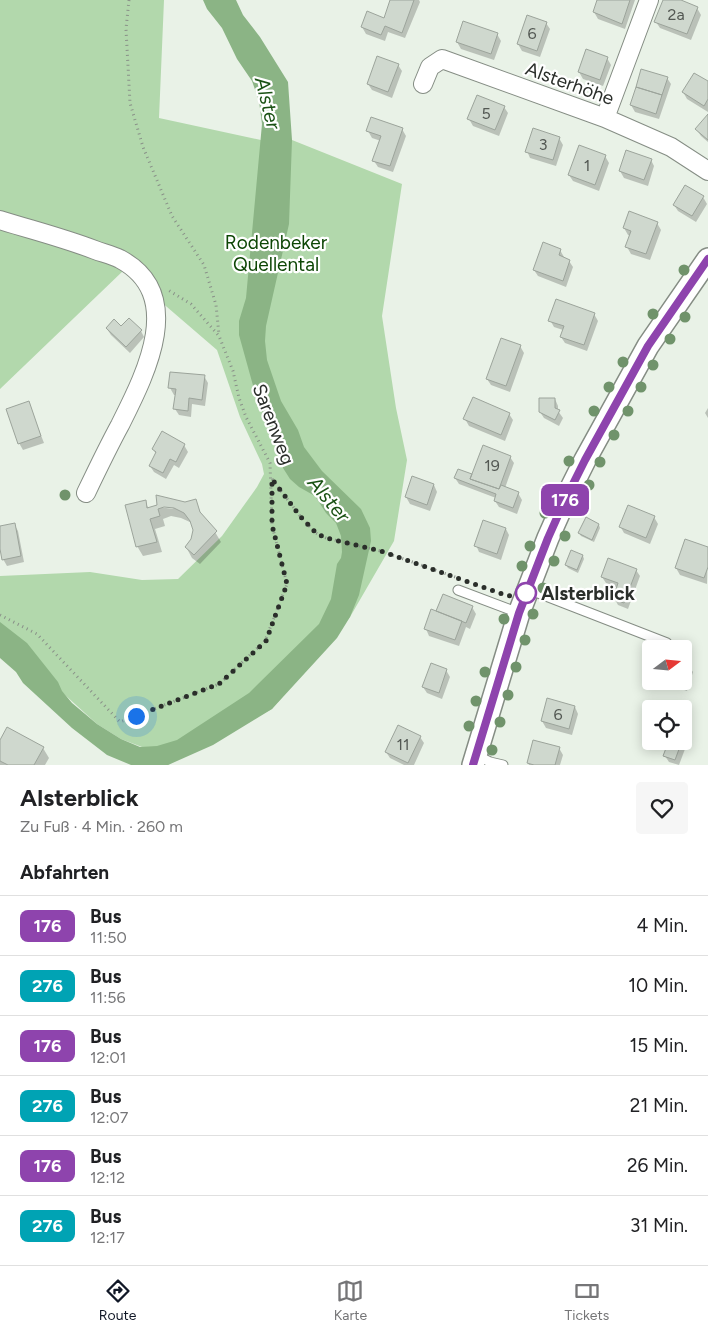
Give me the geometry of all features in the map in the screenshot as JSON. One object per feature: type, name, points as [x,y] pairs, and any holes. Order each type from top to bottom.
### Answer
[{"type":"street","points":[[605,118],[649,0]]},
{"type":"street","name":"Alsterhöhe","points":[[423,84],[430,67],[442,59],[605,118],[671,146],[708,171]]},
{"type":"street","points":[[0,220],[74,242],[119,258],[141,274],[155,302],[157,318],[150,357],[139,386],[86,493]]},
{"type":"street","points":[[474,760],[519,613],[548,538],[585,460],[648,346],[708,259]]},
{"type":"lane","points":[[528,589],[659,640]]},
{"type":"lane","points":[[458,590],[519,613]]},
{"type":"lane","points":[[474,760],[503,765]]},
{"type":"path","points":[[129,0],[126,29],[130,103],[143,147],[172,216],[204,265],[216,306],[219,336]]},
{"type":"path","name":"Sarenweg","points":[[166,289],[191,304],[219,336],[233,371],[239,398],[246,417],[270,464],[272,479],[300,516],[316,533],[326,538],[381,551],[465,580]]},
{"type":"path","points":[[0,615],[37,634],[120,722],[219,684],[266,641],[287,584],[272,525],[272,479]]},
{"type":"green space","name":"Rodenbeker Quellental","points":[[0,0],[164,0],[159,118],[261,140],[292,140],[402,184],[382,316],[396,408],[407,460],[394,541],[350,617],[272,709],[168,765],[142,747],[121,739],[97,724],[64,694],[0,651],[0,576],[90,572],[142,580],[178,579],[222,536],[257,487],[264,474],[262,464],[240,417],[217,350],[124,270],[0,389]]},
{"type":"water","name":"Alster","points":[[203,0],[236,0],[243,15],[260,37],[288,82],[292,140],[289,224],[266,326],[267,360],[281,401],[298,430],[304,447],[322,471],[361,509],[370,528],[371,541],[359,595],[350,617],[337,638],[272,709],[213,745],[168,765],[131,765],[107,755],[72,728],[23,683],[16,672],[0,658],[0,622],[27,643],[72,703],[97,724],[121,739],[140,747],[157,746],[177,740],[249,693],[319,624],[331,599],[337,564],[342,552],[341,536],[336,523],[326,513],[315,496],[299,487],[290,479],[283,468],[266,418],[259,407],[239,335],[239,321],[246,298],[262,124],[259,101],[252,81],[237,59],[222,28],[207,9]]},
{"type":"building","points":[[390,0],[414,0],[402,33],[385,26],[381,35],[361,27],[367,11],[384,18]]},
{"type":"building","points":[[597,0],[630,0],[622,24],[593,12]]},
{"type":"building","points":[[663,0],[681,0],[698,7],[687,34],[654,22]]},
{"type":"building","points":[[527,15],[547,22],[537,51],[517,44]]},
{"type":"building","points":[[463,21],[498,33],[491,54],[456,42]]},
{"type":"building","points":[[586,49],[608,57],[600,80],[578,72]]},
{"type":"building","points":[[377,56],[399,64],[388,92],[367,84]]},
{"type":"building","points":[[641,69],[668,77],[662,95],[636,87]]},
{"type":"building","points":[[694,73],[708,81],[708,99],[704,106],[682,92]]},
{"type":"building","points":[[636,87],[662,95],[656,114],[630,105]]},
{"type":"building","points":[[477,95],[505,106],[495,130],[467,119]]},
{"type":"building","points":[[708,114],[708,140],[695,129]]},
{"type":"building","points":[[371,117],[403,128],[390,166],[372,161],[381,136],[366,131]]},
{"type":"building","points":[[533,128],[560,137],[553,160],[525,152]]},
{"type":"building","points":[[579,145],[606,155],[595,185],[568,175]]},
{"type":"building","points":[[626,150],[652,159],[644,180],[619,171]]},
{"type":"building","points":[[685,185],[704,196],[692,216],[673,205]]},
{"type":"building","points":[[629,211],[658,222],[646,254],[625,247],[631,231],[623,228]]},
{"type":"building","points":[[543,242],[561,249],[559,255],[570,260],[563,281],[533,270]]},
{"type":"building","points":[[556,299],[595,313],[584,345],[560,337],[564,326],[548,321]]},
{"type":"building","points":[[129,318],[142,330],[126,347],[106,328],[114,319],[121,326]]},
{"type":"building","points":[[501,338],[521,345],[506,386],[486,379]]},
{"type":"building","points":[[170,372],[205,375],[202,400],[189,398],[188,411],[173,409],[176,389],[168,388]]},
{"type":"building","points":[[473,397],[510,413],[501,435],[463,419]]},
{"type":"building","points":[[539,398],[555,398],[555,408],[560,410],[555,420],[539,412]]},
{"type":"building","points":[[29,401],[41,436],[18,444],[6,409]]},
{"type":"building","points":[[162,431],[185,444],[176,462],[170,459],[163,473],[149,466],[156,452],[152,449]]},
{"type":"building","points":[[483,445],[511,456],[499,489],[470,479]]},
{"type":"building","points":[[458,469],[472,474],[470,479],[499,489],[501,485],[519,492],[513,508],[494,501],[496,494],[454,478]]},
{"type":"building","points":[[412,476],[434,484],[427,505],[405,497]]},
{"type":"building","points":[[156,495],[185,502],[196,499],[200,512],[217,531],[194,555],[185,547],[191,539],[193,530],[190,521],[184,513],[174,508],[164,507],[158,509],[160,516],[150,519],[157,542],[136,547],[125,505],[146,500],[147,508],[157,505]]},
{"type":"building","points":[[628,505],[655,516],[646,538],[619,527]]},
{"type":"building","points":[[586,517],[599,524],[592,540],[578,533]]},
{"type":"building","points":[[483,520],[506,528],[497,554],[474,546]]},
{"type":"building","points":[[15,523],[21,556],[2,560],[0,526]]},
{"type":"building","points":[[685,539],[708,547],[708,567],[704,578],[675,568]]},
{"type":"building","points":[[571,550],[583,555],[577,570],[565,565]]},
{"type":"building","points":[[608,558],[637,569],[624,603],[613,599],[618,583],[601,577]]},
{"type":"building","points":[[443,594],[473,606],[466,623],[436,611]]},
{"type":"building","points":[[431,609],[462,621],[455,640],[424,629]]},
{"type":"building","points":[[431,663],[447,669],[439,693],[422,687]]},
{"type":"building","points":[[547,698],[575,706],[569,729],[541,721]]},
{"type":"building","points":[[398,725],[421,736],[408,763],[385,752]]},
{"type":"building","points":[[7,727],[44,747],[34,765],[8,765],[0,761],[0,740]]},
{"type":"building","points":[[533,740],[560,747],[555,765],[527,763]]},
{"type":"building","points":[[665,750],[679,750],[675,760],[663,756]]},
{"type":"bus line","name":"176","points":[[473,765],[519,613],[564,502],[648,346],[708,259]]},
{"type":"place","name":"Alsterblick","points":[[526,593]]},
{"type":"route","points":[[136,716],[219,684],[266,641],[287,584],[272,525],[272,479],[300,516],[316,533],[326,538],[381,551],[422,564],[508,596],[526,593]]}]
